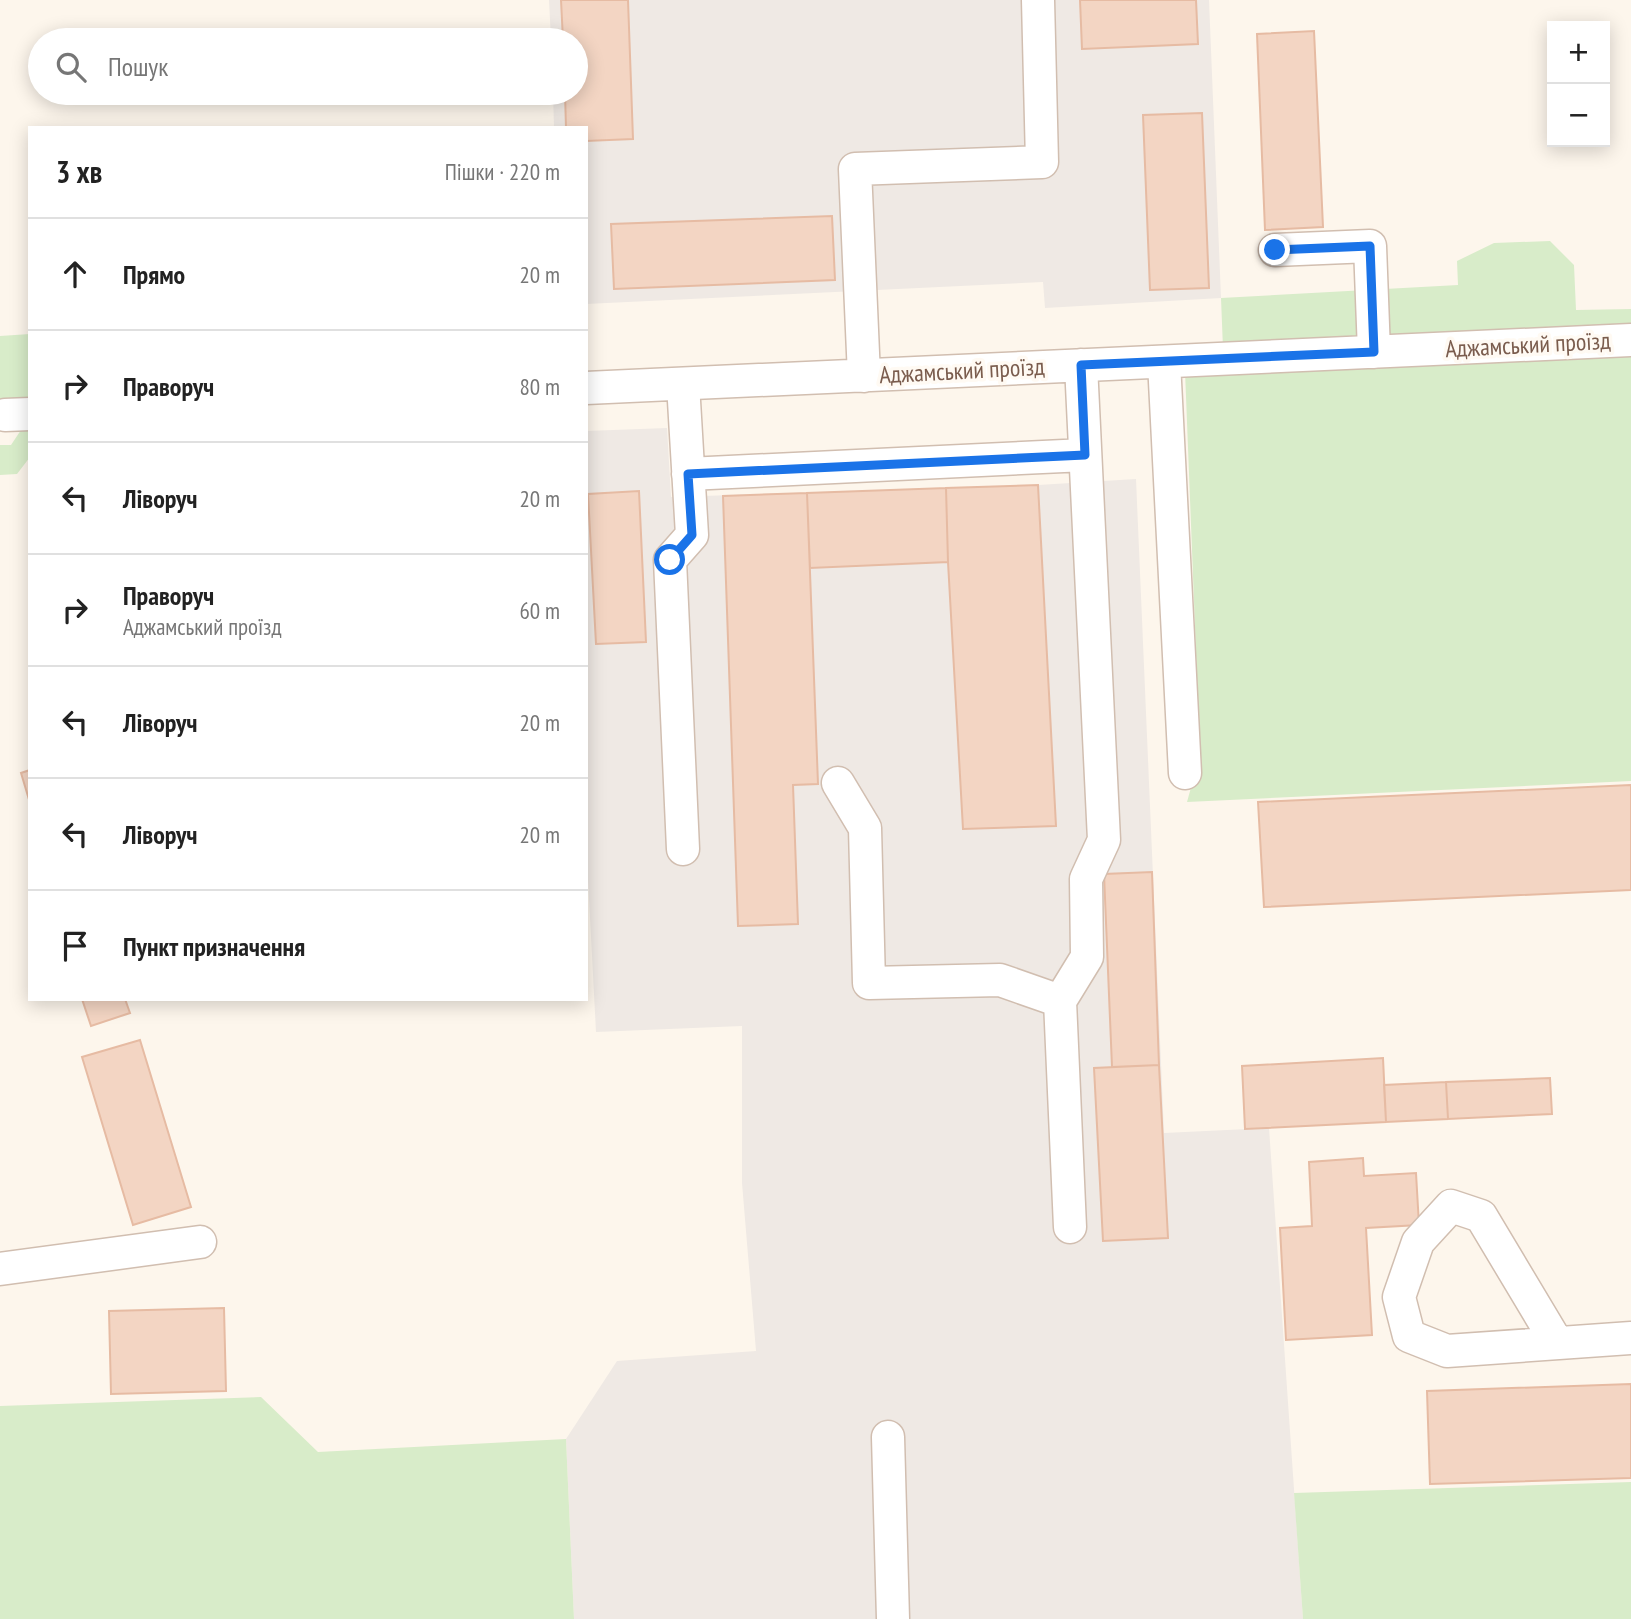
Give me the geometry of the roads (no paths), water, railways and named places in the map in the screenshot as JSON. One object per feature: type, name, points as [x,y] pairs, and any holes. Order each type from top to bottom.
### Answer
[{"type":"street","points":[[864,376],[855,169],[1042,162],[1038,0]]},
{"type":"street","points":[[1275,250],[1370,246],[1374,352]]},
{"type":"street","name":"Аджамський проїзд","points":[[588,388],[1631,340]]},
{"type":"street","points":[[1164,362],[1185,772]]},
{"type":"street","points":[[1070,1227],[1060,1002],[1087,957],[1086,879],[1104,840],[1081,365]]},
{"type":"street","points":[[683,384],[692,535],[670,560],[684,849]]},
{"type":"street","points":[[688,474],[1085,455]]},
{"type":"street","points":[[838,783],[865,828],[869,983],[1000,980],[1060,1002]]},
{"type":"street","points":[[1557,1343],[1481,1216],[1451,1206],[1418,1242],[1399,1297],[1409,1336],[1447,1351],[1631,1338]]},
{"type":"street","points":[[0,1269],[200,1242]]},
{"type":"street","points":[[888,1437],[893,1619]]}]
